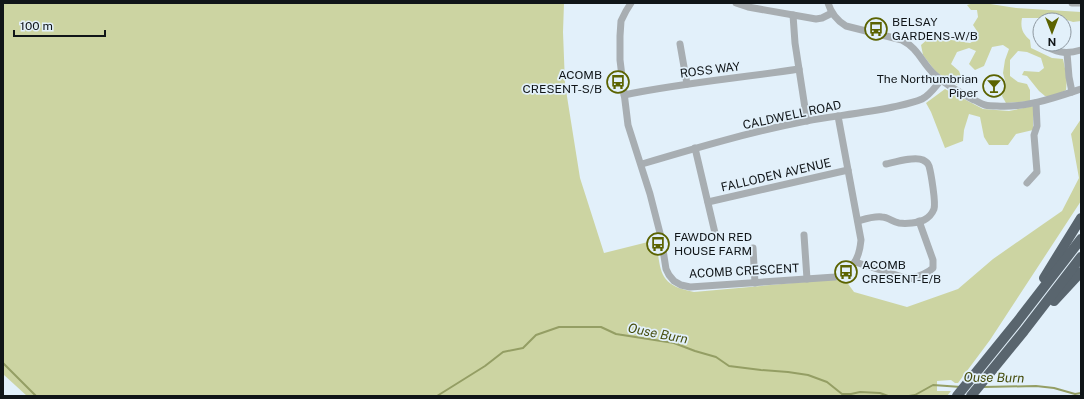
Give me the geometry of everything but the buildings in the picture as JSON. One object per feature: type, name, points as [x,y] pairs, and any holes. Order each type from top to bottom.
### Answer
[{"type":"highway","points":[[1017,322],[1081,218]]},
{"type":"highway","points":[[961,391],[1081,239]]},
{"type":"highway","points":[[975,391],[1024,331],[1081,257]]},
{"type":"highway","points":[[1024,331],[1081,272]]},
{"type":"street","name":"ACOMB CRESCENT","points":[[631,3],[622,21],[620,36],[620,60],[628,125],[642,164],[650,194],[666,269],[674,281],[681,285],[690,287],[807,279],[835,276],[846,271],[855,262]]},
{"type":"street","points":[[736,3],[748,7],[816,19],[832,13]]},
{"type":"street","points":[[828,3],[832,13],[838,21],[846,26],[902,40],[908,43],[941,80],[962,94],[985,105],[1008,106],[1036,103],[1081,89]]},
{"type":"street","points":[[1072,3],[1081,3]]},
{"type":"street","points":[[793,15],[795,43],[807,121]]},
{"type":"street","points":[[680,44],[687,84]]},
{"type":"street","points":[[1061,52],[1067,53],[1081,50]]},
{"type":"street","points":[[1067,53],[1072,92]]},
{"type":"street","name":"ROSS WAY","points":[[624,95],[687,84],[799,69]]},
{"type":"street","name":"CALDWELL ROAD","points":[[642,164],[695,148],[807,121],[879,110],[906,104],[922,99],[930,94],[941,80]]},
{"type":"street","points":[[1027,182],[1037,172],[1034,135],[1037,126],[1036,103]]},
{"type":"street","points":[[838,116],[861,240],[860,250],[855,262],[909,279],[915,278],[930,271],[933,268],[933,260],[919,221]]},
{"type":"street","points":[[695,148],[715,233]]},
{"type":"street","points":[[858,221],[881,217],[886,217],[900,223],[922,221],[931,214],[934,208],[929,166],[926,162],[916,158],[886,164]]},
{"type":"street","points":[[896,162],[898,170]]},
{"type":"street","name":"FALLODEN AVENUE","points":[[708,202],[848,170]]},
{"type":"street","points":[[804,236],[807,279]]},
{"type":"street","points":[[753,248],[755,282]]},
{"type":"green space","points":[[3,3],[564,3],[563,32],[565,84],[580,178],[604,253],[656,240],[661,269],[667,281],[682,289],[694,292],[838,279],[843,277],[854,292],[907,307],[958,289],[993,259],[1062,211],[1079,178],[1071,134],[1081,119],[1081,201],[990,340],[958,383],[951,380],[937,381],[937,391],[951,391],[947,396],[27,396],[4,375],[3,372]]},
{"type":"green space","points":[[984,3],[1016,8],[1081,12],[1081,21],[1072,22],[1072,12],[1032,12],[1032,18],[1022,18],[1021,22],[1024,33],[1030,40],[1032,52],[1039,52],[1052,58],[1063,59],[1067,78],[1066,90],[1055,96],[1045,96],[1027,76],[1022,75],[1024,71],[1039,72],[1044,68],[1041,58],[1027,52],[1018,51],[1010,60],[1010,76],[1018,82],[1027,84],[1030,90],[1030,101],[1006,103],[1002,96],[1006,84],[1003,73],[1005,60],[1009,49],[1003,45],[992,47],[984,66],[975,70],[969,64],[976,51],[969,48],[957,52],[951,64],[959,71],[962,79],[957,85],[936,72],[923,55],[921,45],[929,38],[970,43],[977,39],[977,31],[973,25],[978,17],[977,10],[971,10],[967,5]]},
{"type":"green space","points":[[945,89],[983,109],[1009,111],[1033,106],[1033,130],[1016,134],[1008,145],[989,145],[984,137],[980,117],[969,114],[964,130],[963,141],[945,148],[926,103]]},
{"type":"waterway","name":"Ouse Burn","points":[[437,396],[485,366],[503,352],[523,348],[536,335],[559,327],[601,327],[616,334],[674,343],[716,357],[729,366],[808,375],[827,382],[842,394],[860,392],[880,393],[888,396]]},
{"type":"waterway","points":[[3,363],[36,396]]},
{"type":"waterway","name":"Ouse Burn","points":[[909,396],[915,395],[933,385],[961,387]]},
{"type":"waterway","name":"Ouse Burn","points":[[983,387],[1036,386],[1054,388],[1075,394],[1081,393]]},
{"type":"place","name":"BELSAY GARDENS-W/B","points":[[876,29]]},
{"type":"place","name":"ACOMB CRESENT-S/B","points":[[618,82]]},
{"type":"place","name":"The Northumbrian Piper","points":[[994,86]]},
{"type":"place","name":"FAWDON RED HOUSE FARM","points":[[658,244]]},
{"type":"place","name":"ACOMB CRESENT-E/B","points":[[846,272]]}]
